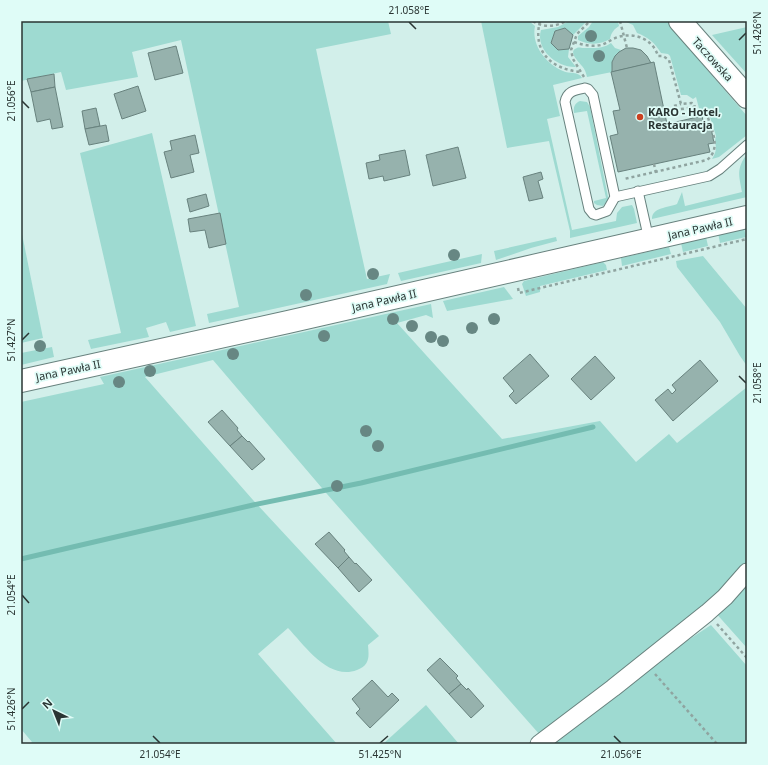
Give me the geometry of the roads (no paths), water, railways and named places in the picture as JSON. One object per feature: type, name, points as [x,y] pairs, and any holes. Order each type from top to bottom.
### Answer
[{"type":"main road","name":"Taczowska","points":[[680,21],[747,97]]},
{"type":"main road","name":"Jana Pawła II","points":[[21,381],[288,322],[747,217]]},
{"type":"street","points":[[539,744],[613,688],[707,613],[725,597],[747,572]]},
{"type":"lane","points":[[615,197],[593,95],[588,89],[585,88],[573,90],[568,94],[565,102],[589,209],[592,214],[605,212],[609,209],[615,197],[709,176],[720,169],[747,145]]},
{"type":"lane","points":[[638,191],[649,240]]},
{"type":"waterway","points":[[21,559],[253,505],[361,483],[593,427]]},
{"type":"place","name":"KARO - Hotel, Restauracja","points":[[640,117]]}]
